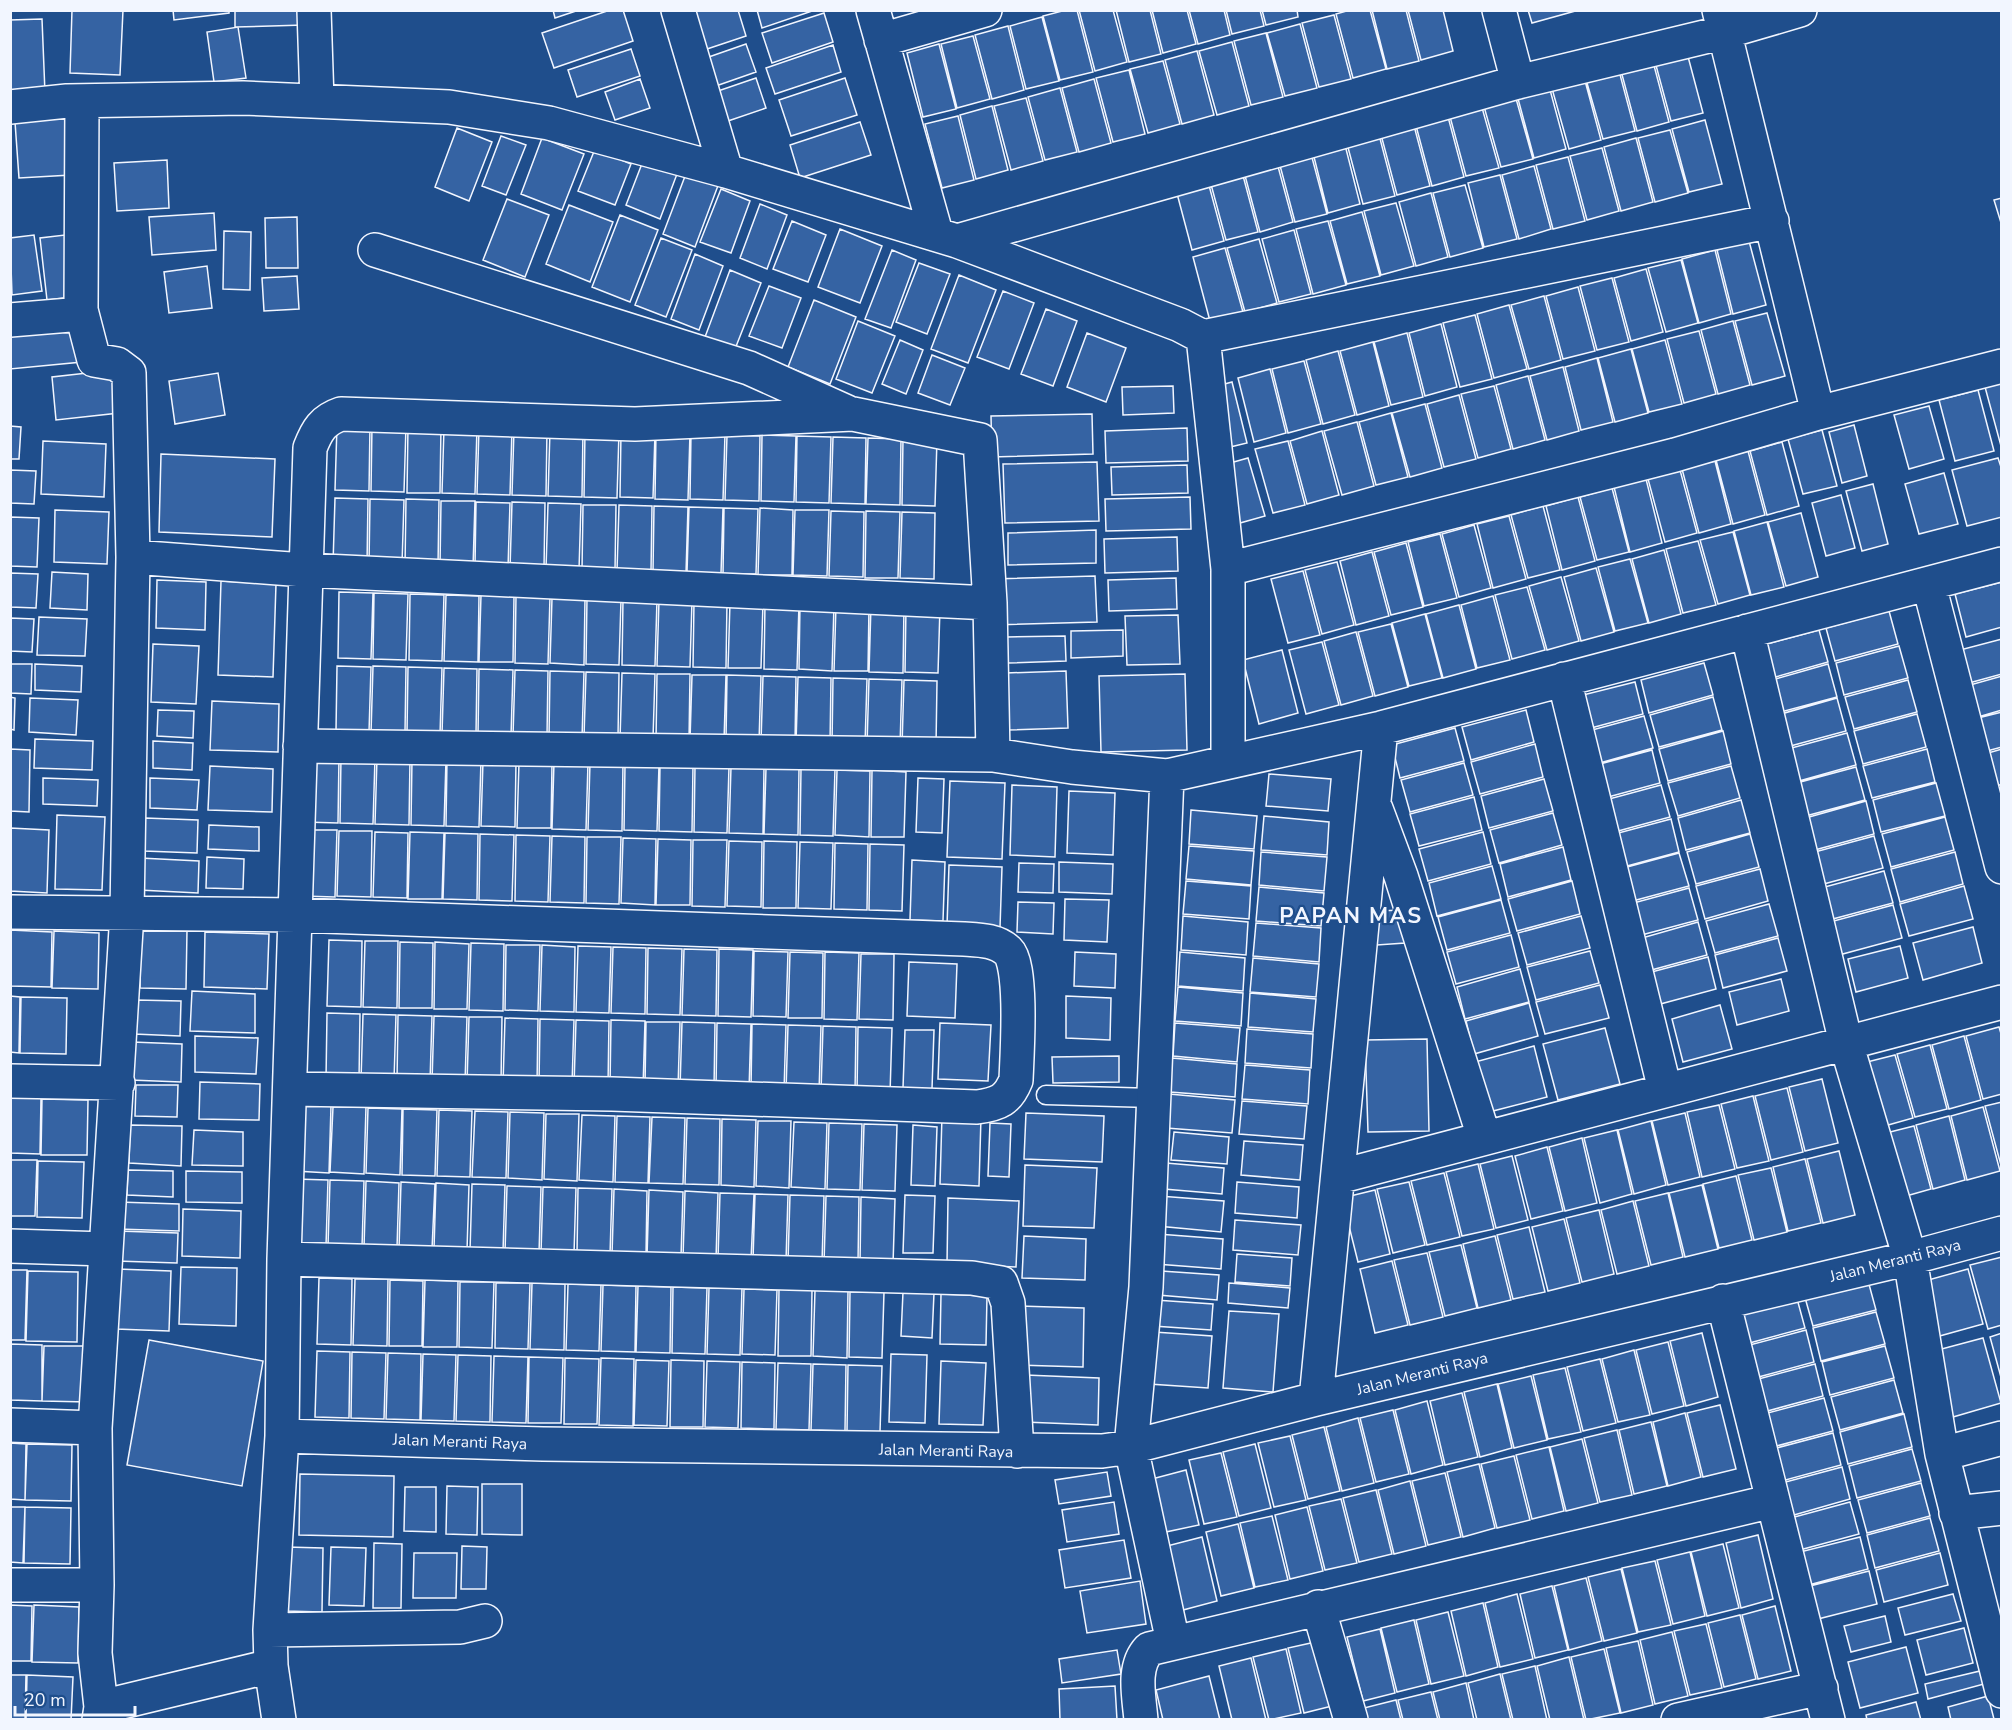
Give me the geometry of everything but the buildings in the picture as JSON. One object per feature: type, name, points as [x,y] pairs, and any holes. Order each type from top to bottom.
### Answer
[{"type":"street","points":[[314,10],[317,101]]},
{"type":"street","points":[[678,10],[726,171]]},
{"type":"street","points":[[947,237],[877,25],[985,10]]},
{"type":"street","points":[[1499,10],[1518,82]]},
{"type":"street","points":[[947,237],[1518,82],[1722,21],[1800,10]]},
{"type":"street","points":[[1722,21],[1818,413]]},
{"type":"street","points":[[10,107],[82,101],[243,98],[449,107],[549,123],[726,171],[947,237],[1180,325],[1203,337],[1772,221]]},
{"type":"street","points":[[82,101],[81,310],[94,360],[117,364],[129,373],[133,557],[127,913],[95,1428],[97,1586],[95,1653],[100,1713],[271,1666]]},
{"type":"street","points":[[375,250],[749,368],[853,414],[980,440],[990,603],[993,755]]},
{"type":"street","points":[[10,320],[70,315],[81,310]]},
{"type":"street","points":[[1203,337],[1228,569],[1228,761]]},
{"type":"street","points":[[1228,569],[1675,455],[1818,413],[2001,366]]},
{"type":"street","points":[[279,1719],[271,1666],[270,1630],[282,1436],[284,1259],[296,915],[304,570],[310,448],[317,431],[328,419],[342,414],[636,424],[853,414]]},
{"type":"street","points":[[133,557],[304,570],[990,603]]},
{"type":"street","points":[[300,746],[993,755],[1072,767],[1167,776],[1381,728],[1564,678],[1929,585],[2001,564]]},
{"type":"street","points":[[1929,585],[2001,867]]},
{"type":"street","points":[[1747,631],[1846,1042],[1910,1258],[1942,1454],[2001,1691]]},
{"type":"street","points":[[1564,678],[1665,1090]]},
{"type":"street","points":[[1316,1399],[1381,728]]},
{"type":"street","points":[[1167,776],[1146,1287],[1131,1447],[1173,1642]]},
{"type":"street","points":[[1373,802],[1401,876],[1484,1137]]},
{"type":"street","points":[[10,912],[296,915],[964,939],[996,942],[1010,952],[1017,970],[1016,1080],[1010,1096],[997,1105],[977,1107],[612,1094],[290,1089]]},
{"type":"street","points":[[1338,1177],[2001,1002]]},
{"type":"street","points":[[10,1081],[118,1083]]},
{"type":"street","name":"Jalan Meranti Raya","points":[[282,1436],[543,1444],[1081,1452],[1131,1447],[1316,1399],[1910,1258],[2001,1233]]},
{"type":"street","points":[[10,1246],[106,1249]]},
{"type":"street","points":[[284,1259],[972,1278],[1001,1283],[1008,1303],[1017,1451]]},
{"type":"street","points":[[1723,1301],[1828,1719]]},
{"type":"street","points":[[10,1425],[95,1428]]},
{"type":"street","points":[[1942,1454],[2001,1438]]},
{"type":"street","points":[[1141,1719],[1138,1679],[1140,1659],[1149,1649],[1318,1607],[1773,1501]]},
{"type":"street","points":[[1956,1513],[2001,1508]]},
{"type":"street","points":[[10,1585],[97,1586]]},
{"type":"street","points":[[1318,1607],[1351,1719]]},
{"type":"street","points":[[270,1630],[460,1627],[485,1621]]},
{"type":"street","points":[[1678,1719],[1821,1688]]},
{"type":"lane","points":[[1046,1095],[1152,1098]]},
{"type":"district","name":"PAPAN MAS","points":[[1351,915]]}]
